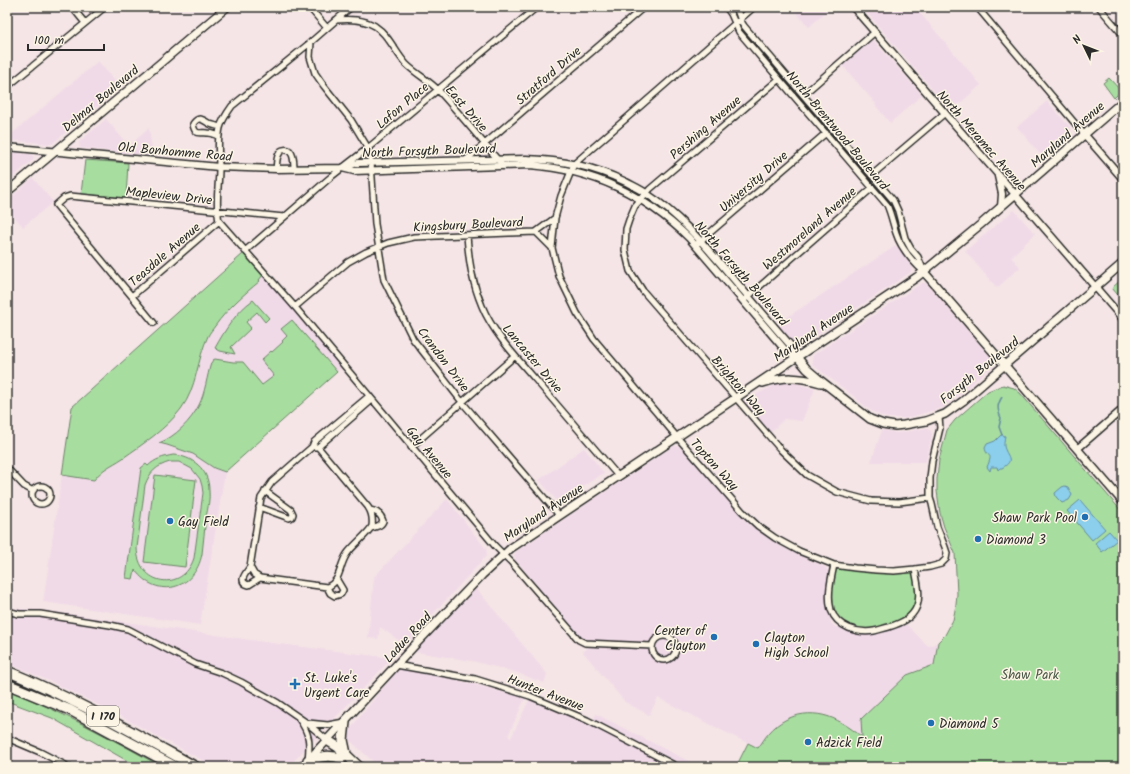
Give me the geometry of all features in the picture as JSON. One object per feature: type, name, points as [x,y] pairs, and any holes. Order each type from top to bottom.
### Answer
[{"type":"highway","name":"I 170","points":[[7,671],[90,709],[196,767]]},
{"type":"highway","name":"I 170","points":[[7,684],[70,710],[176,767]]},
{"type":"highway","points":[[345,722],[343,740],[344,757],[351,767]]},
{"type":"highway","points":[[328,740],[334,751],[360,767]]},
{"type":"highway","points":[[305,764],[327,756],[344,757]]},
{"type":"main road","name":"Delmar Boulevard","points":[[7,192],[227,7]]},
{"type":"main road","name":"Maryland Avenue","points":[[501,557],[516,545],[618,476],[924,272],[1123,101]]},
{"type":"main road","name":"Forsyth Boulevard","points":[[797,357],[813,375],[864,414],[877,422],[887,425],[904,426],[926,421],[939,417],[960,404],[1123,263]]},
{"type":"main road","name":"North Brentwood Boulevard","points":[[924,272],[1123,502]]},
{"type":"main road","points":[[753,387],[775,379],[790,378],[810,380],[826,385]]},
{"type":"main road","name":"Ladue Road","points":[[305,764],[396,665],[501,557]]},
{"type":"street","points":[[72,7],[85,23]]},
{"type":"street","points":[[7,87],[104,7]]},
{"type":"street","points":[[309,7],[327,28]]},
{"type":"street","name":"Teasdale Avenue","points":[[132,296],[219,220],[216,211],[220,127],[232,106],[311,42],[351,7]]},
{"type":"street","name":"Lafon Place","points":[[245,251],[342,168],[438,90],[536,7]]},
{"type":"street","name":"Stratford Drive","points":[[466,160],[644,7]]},
{"type":"street","name":"North Brentwood Boulevard","points":[[726,7],[731,14],[739,32],[888,208],[899,241],[913,261],[924,272]]},
{"type":"street","name":"North Brentwood Boulevard","points":[[736,7],[744,26],[894,203],[898,211],[905,238],[911,249],[918,257],[924,272]]},
{"type":"street","points":[[555,218],[561,196],[574,164],[754,7]]},
{"type":"street","name":"North Meramec Avenue","points":[[853,7],[1123,319]]},
{"type":"street","points":[[977,7],[1123,178]]},
{"type":"street","points":[[1099,7],[1123,35]]},
{"type":"street","name":"East Drive","points":[[336,20],[347,19],[362,21],[378,28],[405,63],[421,78],[438,90],[503,166]]},
{"type":"street","points":[[803,95],[875,32]]},
{"type":"street","name":"Crandon Drive","points":[[311,42],[310,57],[315,74],[351,120],[368,148],[372,171],[374,214],[384,280],[413,339],[462,402],[559,516]]},
{"type":"street","name":"Pershing Avenue","points":[[646,193],[779,79]]},
{"type":"street","points":[[872,176],[945,113]]},
{"type":"street","points":[[219,136],[196,132],[194,130],[194,124],[196,120],[204,119],[210,124],[220,127]]},
{"type":"street","name":"University Drive","points":[[695,246],[826,133]]},
{"type":"street","name":"Old Bonhomme Road","points":[[7,147],[219,167],[276,169],[342,168]]},
{"type":"street","points":[[276,169],[279,153],[282,150],[286,150],[290,151],[292,155],[294,169]]},
{"type":"street","name":"North Forsyth Boulevard","points":[[342,168],[358,163],[371,162],[537,159],[574,164],[608,174],[646,193],[674,214],[701,241],[791,346],[797,357]]},
{"type":"street","name":"North Forsyth Boulevard","points":[[342,168],[354,171],[372,171],[530,165],[544,166],[590,176],[621,188],[640,199],[677,227],[786,351],[797,357]]},
{"type":"street","points":[[998,174],[1002,194],[1000,207]]},
{"type":"street","name":"Westmoreland Avenue","points":[[743,301],[872,188]]},
{"type":"street","name":"Brighton Way","points":[[646,193],[640,199],[632,212],[626,229],[625,250],[630,271],[643,291],[781,450],[807,475],[836,492],[871,500],[899,502],[930,498]]},
{"type":"street","name":"Mapleview Drive","points":[[132,296],[56,205],[64,198],[70,196],[284,217]]},
{"type":"street","name":"Kingsbury Boulevard","points":[[295,307],[348,262],[378,246],[397,240],[414,237],[536,232],[555,218]]},
{"type":"street","name":"Topton Way","points":[[555,218],[552,248],[558,276],[577,313],[594,339],[677,437],[742,511],[758,526],[775,538],[799,551],[834,565],[894,571],[915,569],[939,565],[946,559],[946,547],[937,527],[930,498]]},
{"type":"street","name":"Gay Avenue","points":[[219,220],[295,307],[494,546],[501,557],[512,563],[579,640],[585,643],[652,646]]},
{"type":"street","points":[[536,232],[552,248]]},
{"type":"street","name":"Lancaster Drive","points":[[467,236],[472,275],[482,307],[492,325],[515,356],[618,476]]},
{"type":"street","points":[[132,296],[154,322]]},
{"type":"street","points":[[411,447],[515,356]]},
{"type":"street","points":[[325,437],[368,396]]},
{"type":"street","points":[[371,528],[372,516],[370,510],[315,447],[314,442],[325,437],[372,400]]},
{"type":"street","points":[[1077,449],[1123,409]]},
{"type":"street","points":[[930,498],[930,472],[940,428],[939,417]]},
{"type":"street","points":[[260,578],[249,585],[243,582],[243,578],[250,567],[261,498],[272,482],[315,447]]},
{"type":"street","points":[[7,468],[24,486],[33,491]]},
{"type":"street","points":[[259,507],[289,518],[292,517],[293,514],[291,510],[265,491]]},
{"type":"street","points":[[250,567],[254,574],[260,578],[327,587],[331,586],[337,580],[343,560],[348,553],[371,528],[382,524],[383,521],[381,517],[377,513],[370,510]]},
{"type":"street","points":[[834,565],[830,596],[832,611],[835,618],[845,627],[864,632],[873,631],[900,623],[912,614],[918,599],[915,569]]},
{"type":"street","points":[[327,587],[330,593],[335,596],[341,594],[343,590],[337,580]]},
{"type":"street","points":[[7,611],[19,614],[40,614],[128,629],[194,664],[228,676],[278,703],[328,740]]},
{"type":"street","points":[[666,636],[672,638],[676,646],[676,651],[672,657],[668,659],[661,659],[655,655],[652,646],[657,638],[666,636]]},
{"type":"street","name":"Hunter Avenue","points":[[396,665],[475,679],[530,696],[587,720],[678,767]]},
{"type":"street","points":[[298,717],[308,736],[310,746],[305,764]]},
{"type":"street","points":[[307,723],[328,725],[345,722]]},
{"type":"street","points":[[7,738],[40,752],[69,767]]},
{"type":"shaded area","points":[[796,7],[831,7],[809,27],[793,9]]},
{"type":"shaded area","points":[[862,7],[915,7],[981,85],[951,111]]},
{"type":"shaded area","points":[[873,40],[922,95],[890,123],[875,105],[876,104],[842,65]]},
{"type":"shaded area","points":[[98,61],[120,87],[53,143],[7,140],[7,138]]},
{"type":"shaded area","points":[[1047,101],[1070,127],[1072,134],[1071,137],[1045,160],[1017,127]]},
{"type":"shaded area","points":[[106,119],[129,146],[149,128],[153,156],[80,148],[80,141]]},
{"type":"shaded area","points":[[7,152],[30,154],[34,158],[7,182]]},
{"type":"shaded area","points":[[33,178],[53,202],[23,227],[7,208],[7,201]]},
{"type":"shaded area","points":[[1014,210],[1035,234],[1011,257],[1020,267],[997,288],[965,251]]},
{"type":"shaded area","points":[[894,247],[898,247],[912,267],[911,272],[800,346],[794,344],[777,324]]},
{"type":"shaded area","points":[[244,253],[341,368],[225,472],[200,625],[43,602],[72,407]]},
{"type":"shaded area","points":[[922,283],[926,283],[992,359],[993,365],[942,408],[907,418],[887,418],[867,408],[813,365],[813,355]]},
{"type":"shaded area","points":[[779,383],[794,383],[815,389],[802,421],[784,419],[771,432],[743,401]]},
{"type":"shaded area","points":[[926,428],[931,431],[932,435],[926,462],[871,462],[882,430],[897,433]]},
{"type":"shaded area","name":"Clayton High School","points":[[674,446],[678,446],[682,449],[749,524],[780,546],[825,567],[828,571],[826,595],[831,623],[835,627],[840,627],[848,631],[864,635],[879,634],[907,625],[927,645],[929,646],[938,642],[935,665],[907,675],[863,737],[758,748],[658,698],[649,715],[625,702],[583,652],[589,647],[515,559],[514,555],[517,551]]},
{"type":"shaded area","points":[[584,448],[604,473],[558,502],[539,480]]},
{"type":"shaded area","points":[[447,499],[486,549],[487,555],[405,645],[380,627],[378,639],[368,638],[374,577]]},
{"type":"shaded area","points":[[476,588],[547,674],[544,683],[515,672],[472,661],[415,652]]},
{"type":"shaded area","points":[[7,608],[42,610],[272,643],[392,658],[288,767],[215,767],[54,683],[7,663]]},
{"type":"shaded area","points":[[400,670],[407,670],[469,683],[525,698],[508,736],[511,738],[529,700],[575,717],[590,726],[596,714],[700,767],[379,767],[345,736],[396,672]]},
{"type":"green space","points":[[1109,78],[1121,91],[1114,98],[1103,83]]},
{"type":"green space","points":[[85,160],[128,163],[126,198],[81,194]]},
{"type":"green space","points":[[244,253],[263,275],[259,280],[260,281],[225,313],[209,335],[201,354],[194,383],[181,409],[154,436],[104,470],[94,480],[62,475],[72,407]]},
{"type":"green space","points":[[1123,278],[1123,301],[1112,288]]},
{"type":"green space","points":[[253,300],[269,318],[265,322],[257,312],[246,322],[251,328],[231,347],[235,354],[220,351],[215,348],[236,316]]},
{"type":"green space","points":[[292,320],[337,372],[225,472],[214,468],[193,454],[159,443],[177,433],[196,411],[203,395],[213,360],[243,362],[262,385],[274,376],[261,360],[283,342],[282,341],[287,336],[281,329]]},
{"type":"green space","name":"Shaw Park","points":[[1003,385],[1014,388],[1020,393],[1123,513],[1123,767],[736,767],[748,743],[758,748],[777,726],[794,716],[813,714],[833,718],[862,737],[861,719],[907,675],[934,665],[938,642],[945,635],[953,620],[957,594],[955,553],[944,527],[940,513],[937,491],[939,460],[947,430],[955,420],[988,391]]},
{"type":"green space","points":[[173,455],[193,461],[203,470],[208,483],[209,497],[202,554],[198,566],[192,576],[184,583],[174,587],[164,588],[154,585],[144,579],[135,570],[133,579],[126,578],[141,468],[146,464],[148,466],[156,460]],"holes":[[[170,462],[179,462],[192,469],[200,479],[202,486],[203,493],[194,558],[188,569],[181,577],[171,580],[162,580],[153,577],[145,571],[139,561],[137,548],[145,485],[151,473],[161,465]]]},
{"type":"green space","name":"Gay Field","points":[[155,475],[196,480],[185,567],[144,562]]},
{"type":"green space","points":[[834,565],[855,568],[915,569],[919,593],[915,609],[900,623],[864,631],[841,624],[830,603]]},
{"type":"green space","points":[[7,690],[67,716],[162,767],[138,767],[52,718],[7,701]]},
{"type":"green space","points":[[320,760],[341,761],[348,767],[310,767]]},
{"type":"water","points":[[1001,435],[1005,436],[1004,446],[1009,460],[1008,463],[1002,468],[998,470],[997,467],[991,467],[990,471],[987,467],[990,457],[985,448],[987,444],[995,441]]},
{"type":"water","points":[[1065,486],[1068,487],[1072,495],[1069,500],[1062,503],[1056,497],[1055,493]]},
{"type":"water","points":[[1080,500],[1105,529],[1092,540],[1067,511]]},
{"type":"water","points":[[1109,531],[1117,540],[1102,552],[1095,543]]},
{"type":"waterway","points":[[1002,397],[998,407],[1001,418],[999,427],[1002,435]]},
{"type":"place","name":"Shaw Park Pool","points":[[1085,517]]},
{"type":"place","name":"Gay Field","points":[[170,521]]},
{"type":"place","name":"Diamond 3","points":[[978,539]]},
{"type":"place","name":"Center of Clayton","points":[[714,637]]},
{"type":"place","name":"Clayton High School","points":[[756,644]]},
{"type":"place","name":"St. Luke's Urgent Care","points":[[295,684]]},
{"type":"place","name":"Diamond 5","points":[[931,723]]},
{"type":"place","name":"Adzick Field","points":[[808,742]]}]
